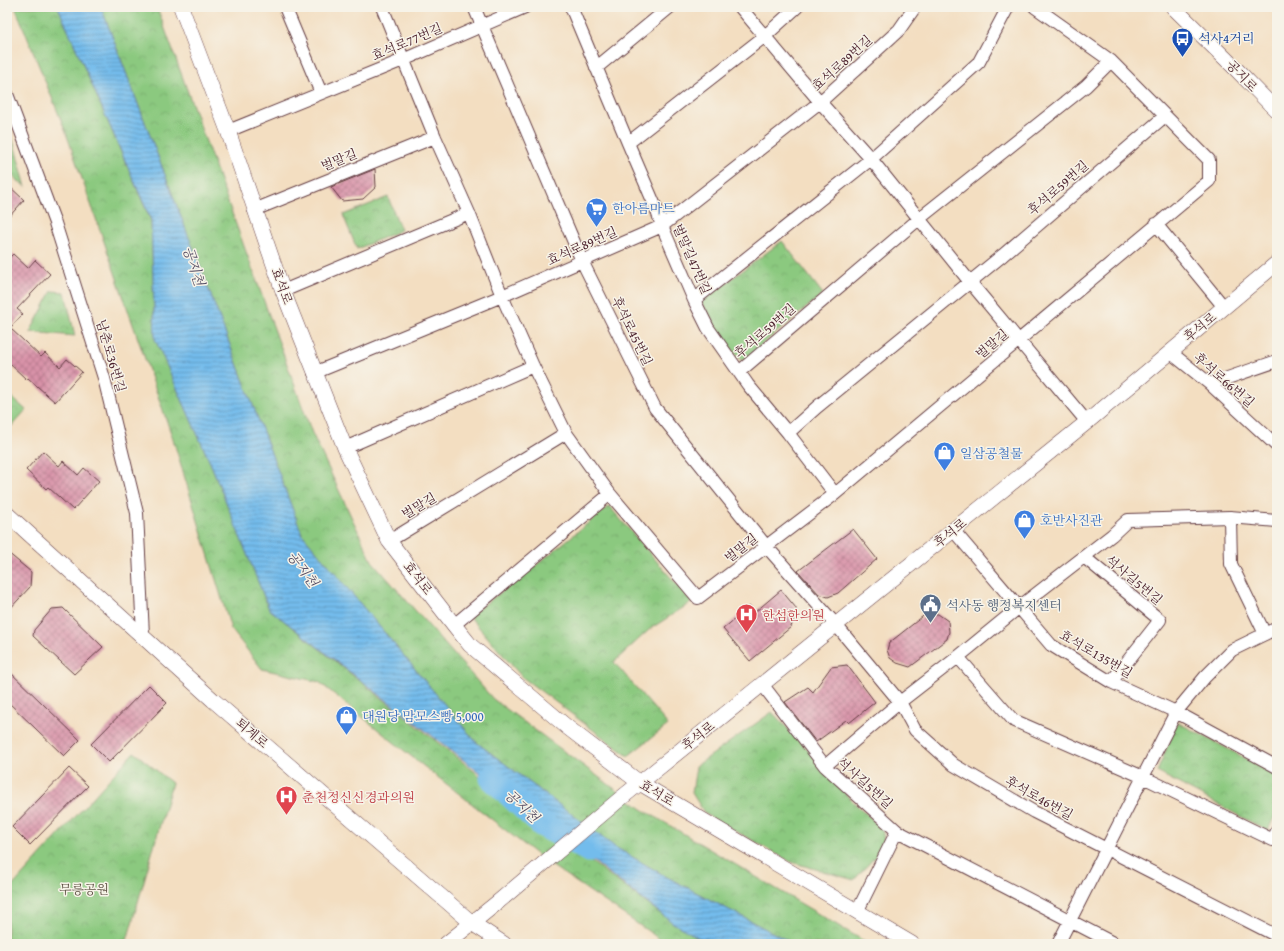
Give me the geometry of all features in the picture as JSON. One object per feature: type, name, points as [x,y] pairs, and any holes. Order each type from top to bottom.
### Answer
[{"type":"street","name":"효석로","points":[[181,7],[228,131],[283,291],[314,373],[345,448],[389,541],[454,625],[470,645],[548,712],[640,783],[912,944]]},
{"type":"street","points":[[285,7],[321,93]]},
{"type":"street","name":"벌말길","points":[[382,7],[435,137],[469,213],[502,296],[533,366],[566,433],[610,494],[698,598],[835,494],[1208,181],[1210,160],[1111,61],[1035,7]]},
{"type":"street","name":"후석로45번길","points":[[474,7],[582,262],[655,408],[766,546],[836,624]]},
{"type":"street","name":"효석로77번길","points":[[228,131],[404,60],[525,7]]},
{"type":"street","name":"벌말길47번길","points":[[571,7],[656,208],[662,226],[694,300],[708,328],[748,385],[788,433],[835,494]]},
{"type":"street","points":[[596,68],[670,7]]},
{"type":"street","points":[[740,7],[820,102],[871,159],[970,282],[1087,422]]},
{"type":"street","points":[[628,143],[765,36],[798,7]]},
{"type":"street","name":"효석로89번길","points":[[314,373],[502,296],[662,226],[820,102],[899,30],[915,7]]},
{"type":"street","points":[[694,300],[871,159],[979,62],[1008,7]]},
{"type":"street","name":"공지로","points":[[1173,7],[1277,112]]},
{"type":"street","name":"후석로59번길","points":[[739,372],[920,218],[1086,86],[1111,61]]},
{"type":"street","name":"남춘로36번길","points":[[7,94],[55,223],[104,378],[137,513],[143,635]]},
{"type":"street","name":"후석로59번길","points":[[788,433],[817,407],[970,282],[1165,116]]},
{"type":"street","name":"벌말길","points":[[254,210],[435,137]]},
{"type":"street","points":[[283,291],[469,213]]},
{"type":"street","points":[[1156,224],[1224,307]]},
{"type":"street","name":"후석로","points":[[472,923],[620,799],[1087,422],[1277,262]]},
{"type":"street","name":"후석로66번길","points":[[1170,352],[1210,384],[1277,446]]},
{"type":"street","points":[[1210,384],[1277,361]]},
{"type":"street","points":[[345,448],[533,366]]},
{"type":"street","name":"벌말길","points":[[389,541],[566,433]]},
{"type":"street","points":[[454,625],[610,494]]},
{"type":"street","name":"퇴계로","points":[[7,514],[143,635],[213,700],[472,923],[504,944]]},
{"type":"street","points":[[1230,517],[1230,564],[1265,634]]},
{"type":"street","name":"석사길5번길","points":[[1115,944],[897,830],[825,766],[900,702],[1112,535],[1128,520],[1230,517],[1277,522]]},
{"type":"street","name":"효석로135번길","points":[[953,530],[1051,646],[1111,682],[1176,712],[1277,767]]},
{"type":"street","name":"석사길5번길","points":[[1084,557],[1160,620],[1111,682]]},
{"type":"street","name":"후석로46번길","points":[[836,624],[900,702],[915,730],[954,765],[1034,812],[1277,936]]},
{"type":"street","points":[[1058,944],[1176,712],[1205,677],[1232,650],[1277,628]]},
{"type":"street","points":[[958,657],[1013,720],[1275,835]]},
{"type":"street","points":[[762,684],[825,766]]},
{"type":"street","points":[[857,912],[897,830]]},
{"type":"street","points":[[446,944],[472,923]]},
{"type":"green space","points":[[15,7],[58,7],[151,221],[155,339],[212,467],[269,609],[541,824],[673,923],[710,944],[667,944],[545,861],[319,682],[262,669],[231,629],[173,439],[65,130]]},
{"type":"green space","points":[[101,7],[157,7],[312,433],[372,561],[493,699],[642,809],[869,944],[794,944],[665,876],[615,847],[476,742],[302,534]]},
{"type":"green space","points":[[7,119],[26,187],[7,172]]},
{"type":"green space","points":[[388,197],[401,230],[357,249],[343,215]]},
{"type":"green space","points":[[782,241],[823,294],[742,361],[716,332],[701,302]]},
{"type":"green space","points":[[52,291],[65,292],[75,336],[30,332]]},
{"type":"green space","points":[[7,393],[26,410],[7,431]]},
{"type":"green space","points":[[609,506],[692,602],[650,629],[614,662],[668,725],[628,756],[522,677],[469,616],[524,575]]},
{"type":"green space","points":[[772,712],[830,773],[849,798],[882,828],[885,846],[854,880],[791,862],[705,814],[692,793],[696,766]]},
{"type":"green space","points":[[1177,722],[1277,775],[1277,810],[1268,831],[1157,772]]},
{"type":"green space","name":"무릉공원","points":[[134,752],[172,783],[126,944],[7,944],[7,892]]},
{"type":"water","points":[[58,7],[101,7],[302,534],[476,742],[615,847],[665,876],[794,944],[710,944],[673,923],[269,609],[212,467],[155,339],[151,220]]},
{"type":"building","points":[[375,169],[376,187],[363,199],[342,201],[331,187]]},
{"type":"building","points":[[7,184],[24,200],[7,219]]},
{"type":"building","points":[[13,254],[28,268],[35,260],[50,274],[17,309],[23,314],[10,328],[41,357],[45,353],[60,367],[67,359],[82,372],[55,402],[28,378],[27,380],[7,361],[7,260]]},
{"type":"building","points":[[43,451],[59,466],[63,461],[78,475],[84,468],[99,481],[73,510],[48,487],[46,489],[26,470]]},
{"type":"building","points":[[853,529],[877,559],[838,593],[828,597],[819,594],[798,571]]},
{"type":"building","points":[[7,552],[31,572],[30,587],[7,612]]},
{"type":"building","points":[[781,590],[796,608],[791,627],[750,661],[723,629],[750,606],[755,612]]},
{"type":"building","points":[[63,608],[103,647],[74,674],[33,636],[34,630],[52,609]]},
{"type":"building","points":[[927,613],[938,614],[948,621],[949,632],[947,639],[910,667],[897,663],[890,658],[887,650],[889,643]]},
{"type":"building","points":[[847,665],[875,702],[849,723],[846,720],[816,742],[785,702],[808,687],[813,692],[831,667]]},
{"type":"building","points":[[7,669],[80,740],[64,756],[7,701]]},
{"type":"building","points":[[149,685],[167,703],[109,762],[91,744]]},
{"type":"building","points":[[69,768],[88,786],[30,845],[12,827]]},
{"type":"waterway","name":"공지천","points":[[492,778],[541,824],[589,850]]},
{"type":"place","name":"석사4거리","points":[[1183,58]]},
{"type":"place","name":"한아름마트","points":[[597,228]]},
{"type":"place","name":"일삼공철물","points":[[945,472]]},
{"type":"place","name":"호반사진관","points":[[1025,540]]},
{"type":"place","name":"석사동 행정복지센터","points":[[930,624]]},
{"type":"place","name":"한섬한의원","points":[[746,634]]},
{"type":"place","name":"대원당 맘모스빵 5,000","points":[[346,736]]},
{"type":"place","name":"춘천정신신경과의원","points":[[287,816]]}]
